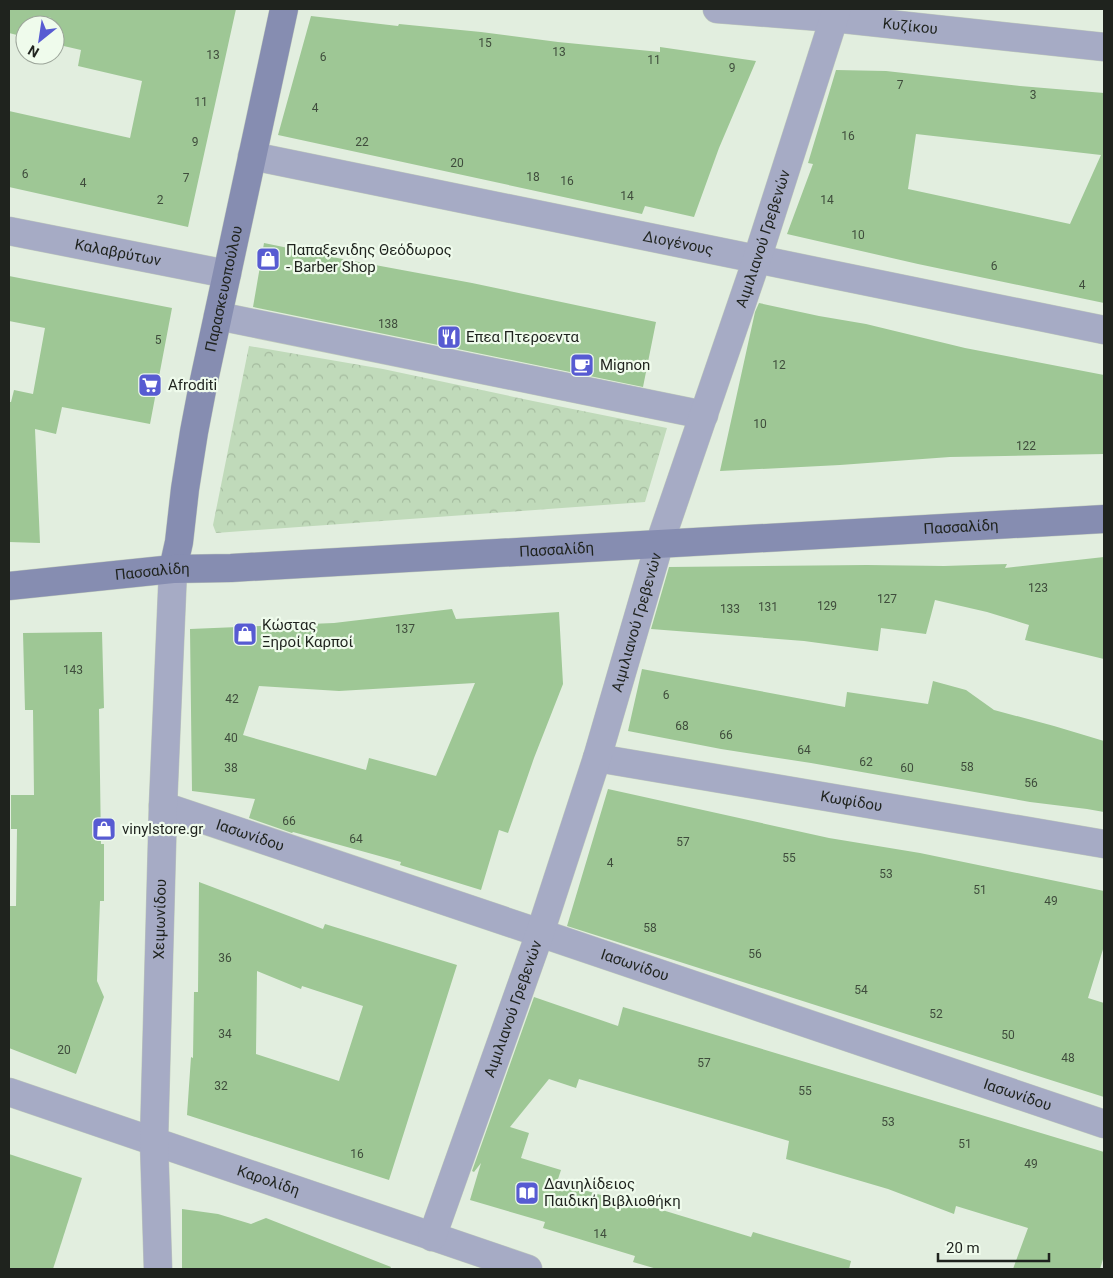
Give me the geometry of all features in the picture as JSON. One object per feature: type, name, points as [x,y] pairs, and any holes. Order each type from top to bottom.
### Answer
[{"type":"main road","name":"Παρασκευοπούλου","points":[[173,569],[179,542],[194,432],[284,9]]},
{"type":"main road","name":"Πασσαλίδη","points":[[9,586],[173,569],[231,568],[1104,519]]},
{"type":"street","name":"Κυζίκου","points":[[717,9],[835,13],[1104,47]]},
{"type":"street","name":"Αιμιλιανού Γρεβενών","points":[[432,1236],[540,933],[597,758],[659,545],[757,259],[835,13]]},
{"type":"street","name":"Διογένους","points":[[252,156],[1104,330]]},
{"type":"street","name":"Καλαβρύτων","points":[[9,231],[227,274]]},
{"type":"street","points":[[218,316],[704,416]]},
{"type":"street","name":"Χειμωνίδου","points":[[158,1269],[154,1141],[163,806],[173,569]]},
{"type":"street","name":"Κωφίδου","points":[[597,758],[1104,844]]},
{"type":"street","name":"Ιασωνίδου","points":[[163,806],[1104,1124]]},
{"type":"street","name":"Καρολίδη","points":[[9,1092],[528,1269]]},
{"type":"green space","points":[[249,346],[383,369],[667,428],[645,502],[216,533],[213,525]]},
{"type":"building","points":[[9,9],[236,9],[188,227],[9,187],[9,111],[130,138],[142,81],[78,66],[81,50],[65,46],[65,15],[15,15],[15,34],[9,33]]},
{"type":"building","points":[[311,16],[398,26],[399,24],[481,32],[660,52],[660,47],[756,61],[719,148],[694,217],[645,206],[642,214],[278,135]]},
{"type":"building","points":[[836,70],[886,71],[1104,93],[1104,303],[787,234],[813,164],[808,163]],"holes":[[[916,134],[1101,155],[1070,224],[908,189]]]},
{"type":"building","points":[[264,243],[472,283],[656,322],[643,387],[253,307]]},
{"type":"building","points":[[9,276],[172,308],[150,424],[62,407],[56,434],[35,429],[40,543],[9,542],[9,402],[11,402],[14,390],[33,394],[45,328],[9,321]]},
{"type":"building","points":[[759,303],[866,324],[965,348],[1104,375],[1104,454],[950,457],[720,471],[755,312]]},
{"type":"building","points":[[1104,557],[1104,659],[1025,640],[1029,625],[987,612],[935,600],[926,634],[881,628],[878,651],[804,641],[651,629],[669,567],[1007,564],[1005,568]]},
{"type":"building","points":[[452,609],[456,619],[559,612],[563,684],[534,758],[508,833],[499,830],[481,890],[400,865],[401,862],[292,833],[249,818],[255,799],[192,791],[190,629],[334,623]],"holes":[[[475,683],[436,776],[369,758],[366,770],[243,735],[259,686],[339,691]]]},
{"type":"building","points":[[102,632],[104,708],[99,709],[101,844],[104,844],[104,901],[100,901],[97,981],[104,997],[76,1074],[9,1048],[10,906],[16,906],[17,829],[11,829],[11,795],[34,795],[33,710],[25,710],[23,633]]},
{"type":"building","points":[[642,669],[845,707],[847,692],[928,704],[933,681],[966,690],[994,710],[1104,741],[1104,812],[1030,802],[721,749],[628,731]]},
{"type":"building","points":[[608,789],[829,838],[920,853],[1104,891],[1104,946],[1088,998],[1104,1003],[1104,1097],[567,926]]},
{"type":"building","points":[[199,882],[323,929],[325,924],[457,965],[389,1180],[187,1115],[191,1057],[193,1058],[194,992],[198,992]],"holes":[[[257,971],[301,989],[302,986],[363,1006],[339,1081],[256,1054]]]},
{"type":"building","points":[[534,997],[618,1026],[623,1007],[1104,1152],[1104,1256],[1100,1269],[1013,1269],[1028,1228],[956,1206],[954,1214],[888,1189],[786,1159],[789,1141],[579,1079],[576,1088],[549,1079],[510,1127],[529,1133],[521,1158],[561,1170],[557,1182],[648,1209],[649,1206],[751,1237],[753,1232],[851,1261],[849,1269],[657,1269],[633,1262],[635,1256],[543,1228],[545,1222],[470,1200],[481,1163],[474,1172],[472,1171]]},
{"type":"building","points":[[9,1154],[82,1178],[53,1269],[9,1269]]},
{"type":"building","points":[[182,1209],[218,1214],[251,1224],[266,1218],[391,1267],[390,1269],[182,1269]]},
{"type":"place","name":"Παπαξενιδης Θεόδωρος - Barber Shop","points":[[268,259]]},
{"type":"place","name":"Επεα Πτεροεντα","points":[[449,337]]},
{"type":"place","name":"Mignon","points":[[582,365]]},
{"type":"place","name":"Afroditi","points":[[150,385]]},
{"type":"place","name":"Κώστας Ξηροί Καρποί","points":[[245,634]]},
{"type":"place","name":"vinylstore.gr","points":[[104,829]]},
{"type":"place","name":"Δανιηλίδειος Παιδική Βιβλιοθήκη","points":[[527,1193]]}]
